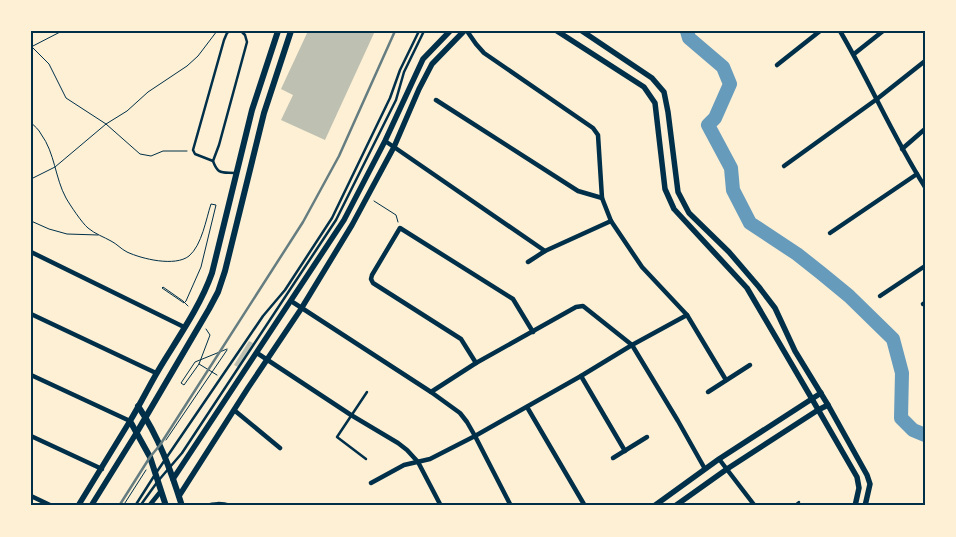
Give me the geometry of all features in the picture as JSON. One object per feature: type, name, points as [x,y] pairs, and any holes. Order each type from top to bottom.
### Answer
[{"type":"main road","points":[[166,506],[152,462],[130,421],[156,373],[208,286],[252,110],[278,31]]},
{"type":"main road","points":[[137,432],[218,292],[225,271],[264,112],[291,31]]},
{"type":"main road","points":[[138,406],[146,417],[161,447],[182,506]]},
{"type":"street","points":[[173,479],[344,220],[385,141],[423,59],[450,31]]},
{"type":"street","points":[[179,496],[301,309],[352,225],[394,147],[432,64],[465,31],[484,53],[593,128],[598,136],[602,198],[611,221],[642,267],[687,315],[726,380]]},
{"type":"street","points":[[557,31],[644,87],[650,95],[655,103],[665,189],[674,209],[746,288],[856,476],[858,488],[855,506]]},
{"type":"street","points":[[582,31],[652,78],[664,92],[678,192],[689,213],[729,252],[759,286],[775,308],[796,351],[867,475],[870,484],[865,506]]},
{"type":"street","points":[[777,65],[820,31]]},
{"type":"street","points":[[840,31],[854,54],[916,174],[925,187]]},
{"type":"street","points":[[854,54],[883,31]]},
{"type":"street","points":[[784,166],[925,62]]},
{"type":"street","points":[[436,100],[578,191],[602,198]]},
{"type":"street","points":[[902,148],[925,130]]},
{"type":"street","points":[[385,141],[545,251]]},
{"type":"street","points":[[830,233],[916,174]]},
{"type":"street","points":[[528,262],[545,251],[611,221]]},
{"type":"street","points":[[476,363],[461,339],[373,283],[371,279],[372,274],[400,228],[513,299],[533,332]]},
{"type":"street","points":[[31,252],[184,328]]},
{"type":"street","points":[[880,296],[925,266]]},
{"type":"street","points":[[291,302],[431,392],[460,414],[475,436],[511,506]]},
{"type":"street","points":[[431,392],[476,363],[576,307],[583,306],[632,344],[705,469]]},
{"type":"street","points":[[31,314],[156,373]]},
{"type":"street","points":[[371,483],[404,465],[430,459],[475,436],[527,408],[632,344],[687,315]]},
{"type":"street","points":[[257,353],[407,450],[418,462],[441,506]]},
{"type":"street","points":[[708,392],[750,365]]},
{"type":"street","points":[[31,375],[130,421],[78,506]]},
{"type":"street","points":[[581,376],[625,451]]},
{"type":"street","points":[[654,506],[719,459],[821,393]]},
{"type":"street","points":[[675,506],[828,405]]},
{"type":"street","points":[[527,408],[585,506]]},
{"type":"street","points":[[234,410],[280,448]]},
{"type":"street","points":[[91,506],[137,432]]},
{"type":"street","points":[[31,436],[102,469]]},
{"type":"street","points":[[613,458],[647,437]]},
{"type":"street","points":[[719,459],[755,506]]},
{"type":"street","points":[[149,506],[161,492]]},
{"type":"street","points":[[31,496],[52,506]]},
{"type":"street","points":[[205,506],[215,504],[230,506]]},
{"type":"lane","points":[[213,161],[195,154],[193,150],[224,40],[230,31]]},
{"type":"lane","points":[[237,173],[218,171],[213,161],[247,42],[245,34],[241,31]]},
{"type":"lane","points":[[135,506],[263,316],[285,290],[332,218],[390,98],[400,70],[419,31]]},
{"type":"lane","points":[[140,506],[182,453],[336,220],[396,100],[404,72],[424,31]]},
{"type":"lane","points":[[366,392],[337,437],[366,459]]},
{"type":"lane","points":[[794,506],[799,502]]},
{"type":"path","points":[[62,31],[32,47],[48,64],[66,98],[106,124],[140,154],[151,156],[164,151],[193,150]]},
{"type":"path","points":[[31,178],[55,167],[106,124],[127,111],[148,92],[187,66],[198,56],[217,31]]},
{"type":"path","points":[[31,123],[42,135],[50,152],[59,183],[66,198],[87,227],[126,252],[144,258],[170,262],[183,260],[198,246],[211,204],[216,205],[201,267],[186,302],[184,303],[162,288],[183,301]]},
{"type":"path","points":[[367,196],[396,215],[400,228]]},
{"type":"path","points":[[31,221],[66,234],[98,235]]},
{"type":"path","points":[[161,447],[227,349],[195,362],[181,383],[184,385],[199,364],[218,376]]},
{"type":"path","points":[[122,506],[152,462]]},
{"type":"building","points":[[308,31],[375,31],[325,140],[281,120],[293,95],[281,89]]},
{"type":"building","points":[[249,341],[253,343],[238,367],[234,365]]},
{"type":"waterway","points":[[687,31],[689,38],[723,67],[730,84],[715,118],[708,125],[731,168],[733,190],[750,223],[797,254],[821,273],[849,296],[893,339],[902,373],[901,418],[913,430],[925,435]]},
{"type":"railway","points":[[119,506],[303,222],[339,156],[395,31]]}]
